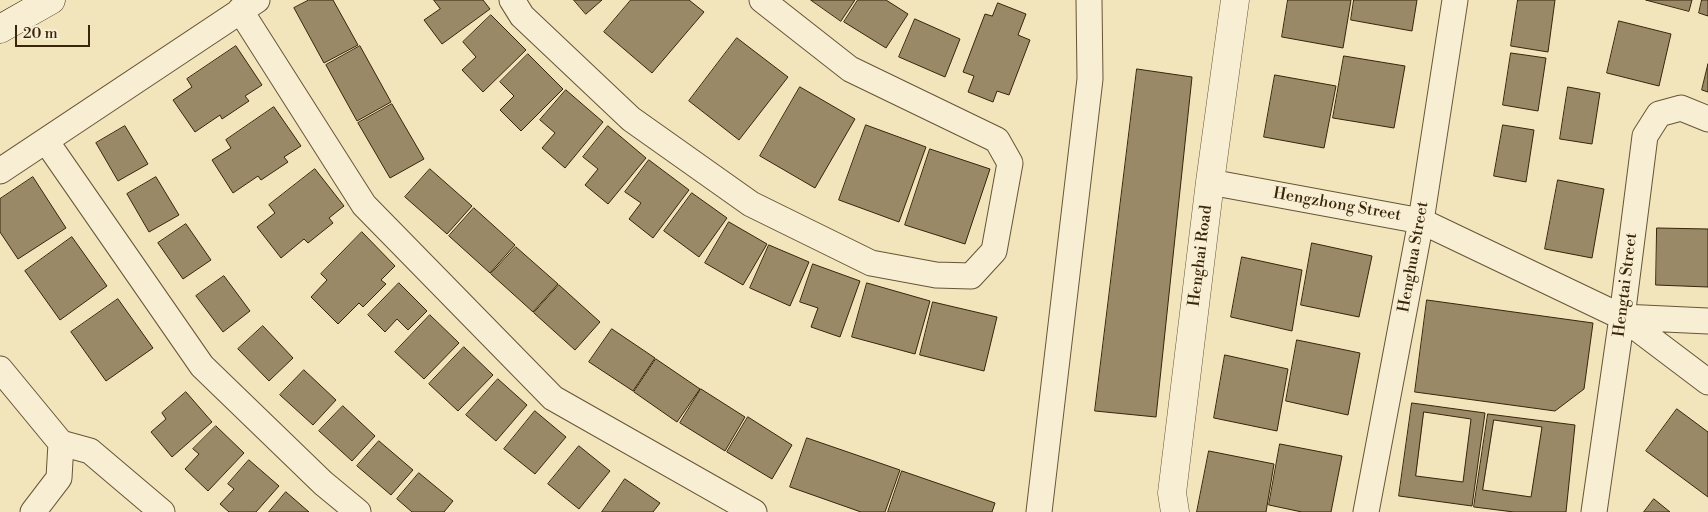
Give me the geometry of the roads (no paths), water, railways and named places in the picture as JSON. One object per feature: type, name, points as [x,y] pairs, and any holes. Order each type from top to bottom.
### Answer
[{"type":"street","points":[[0,29],[51,0]]},
{"type":"street","points":[[512,0],[522,16],[631,118],[751,204],[871,263],[936,275],[971,276],[994,251],[1010,163],[997,140],[850,69],[762,0]]},
{"type":"street","points":[[1039,512],[1090,79],[1089,0]]},
{"type":"street","name":"Henghai Road","points":[[1175,512],[1172,494],[1210,182],[1235,0]]},
{"type":"street","name":"Henghua Street","points":[[1366,512],[1421,221],[1455,0]]},
{"type":"street","points":[[0,172],[248,5],[364,205],[553,398],[754,512]]},
{"type":"street","name":"Hengtai Street","points":[[1594,512],[1622,317],[1645,136],[1659,114],[1680,108],[1708,119]]},
{"type":"street","points":[[46,141],[202,366],[323,483],[358,512]]},
{"type":"street","name":"Hengzhong Street","points":[[1210,182],[1421,221],[1622,317],[1708,382]]},
{"type":"street","name":"Hengzhong Street","points":[[1622,317],[1708,321]]},
{"type":"street","points":[[0,369],[61,443],[90,451],[162,512]]},
{"type":"street","points":[[33,512],[59,478],[61,443]]}]
